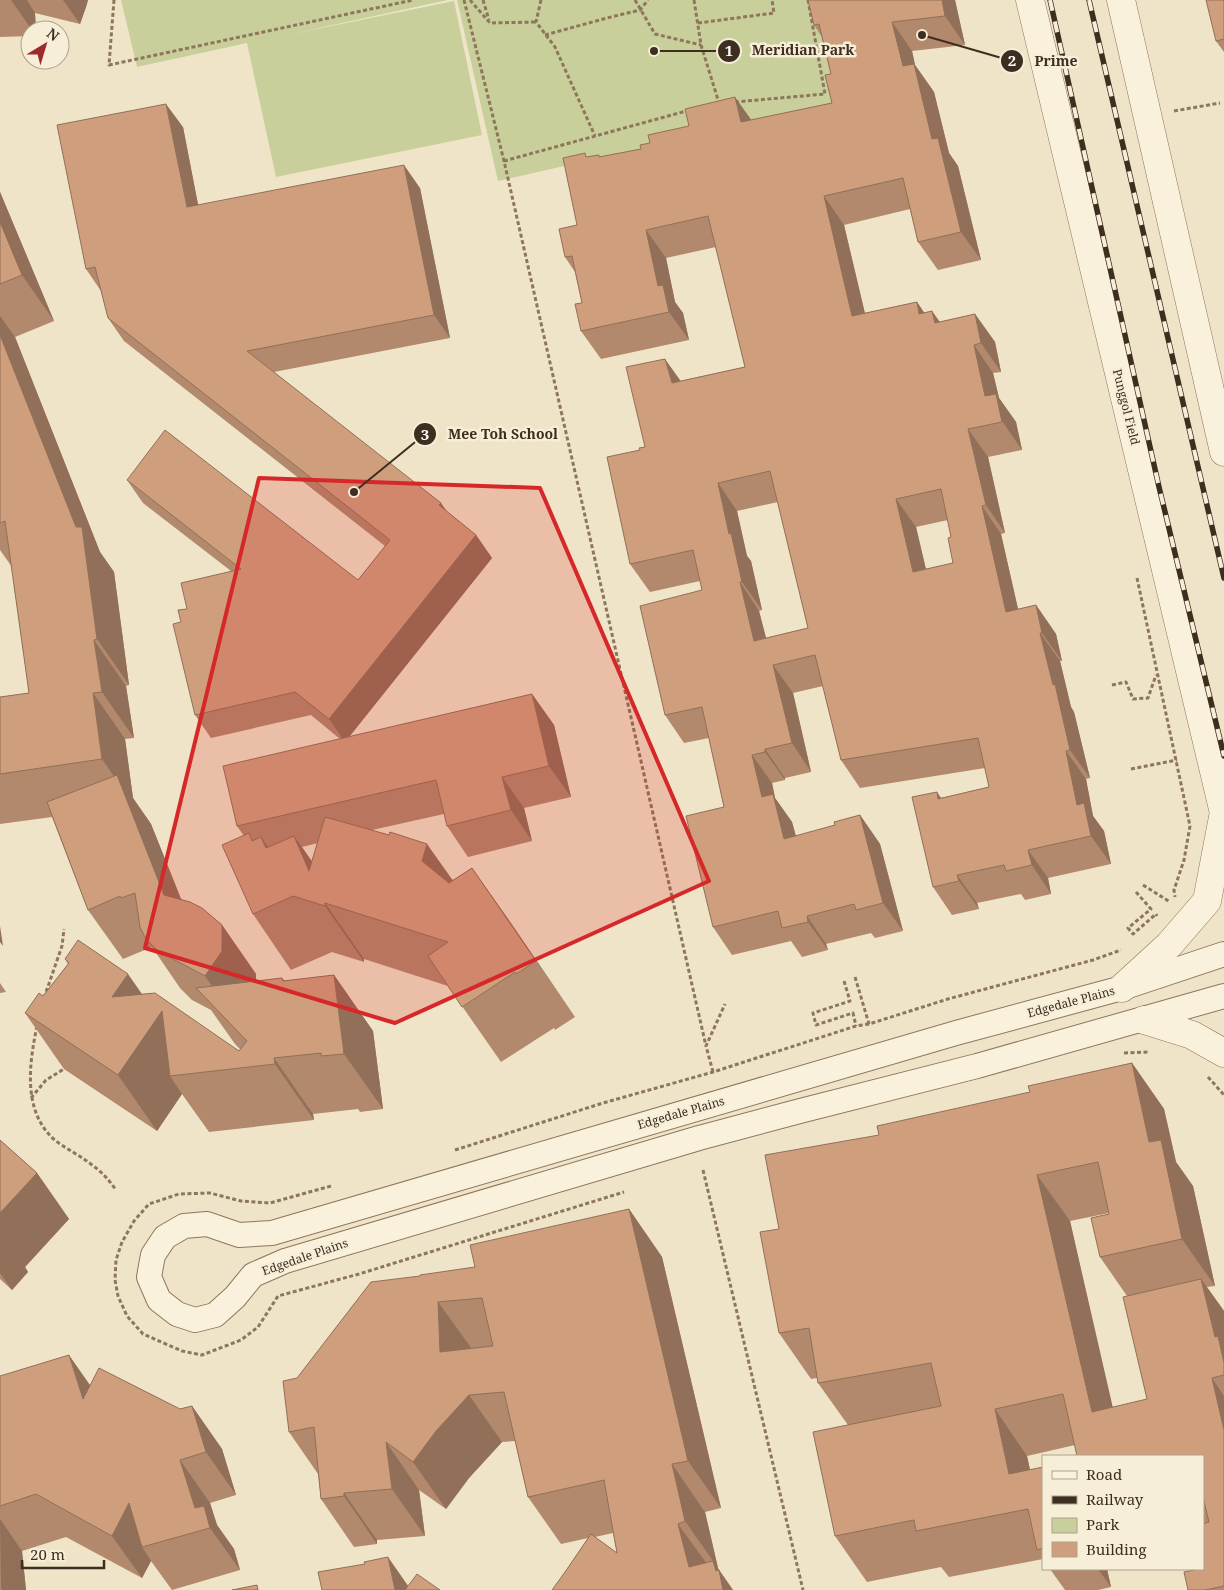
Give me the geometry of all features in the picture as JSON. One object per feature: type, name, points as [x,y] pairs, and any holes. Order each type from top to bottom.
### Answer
[{"type":"street","name":"Punggol Field","points":[[1030,0],[1224,812]]},
{"type":"street","points":[[1121,0],[1224,452]]},
{"type":"street","points":[[1122,988],[1169,945],[1207,901],[1224,812]]},
{"type":"street","name":"Edgedale Plains","points":[[1224,954],[1122,988],[956,1033],[272,1233],[239,1235],[206,1224],[184,1226],[165,1237],[154,1254],[149,1277],[159,1300],[178,1314],[195,1320],[216,1315],[235,1298],[253,1275],[285,1261],[699,1138],[977,1066],[1224,996]]},
{"type":"street","points":[[1144,1020],[1192,1035],[1224,1053]]},
{"type":"path","points":[[114,0],[109,65],[413,0]]},
{"type":"path","points":[[464,0],[504,160],[713,1072]]},
{"type":"path","points":[[470,0],[490,23]]},
{"type":"path","points":[[483,0],[490,23]]},
{"type":"path","points":[[541,0],[536,22],[555,48],[594,136]]},
{"type":"path","points":[[635,0],[655,34],[701,46]]},
{"type":"path","points":[[545,35],[640,10],[648,0]]},
{"type":"path","points":[[694,0],[701,46],[718,103],[825,94],[808,0]]},
{"type":"path","points":[[698,23],[774,13],[772,0]]},
{"type":"path","points":[[490,23],[536,22]]},
{"type":"path","points":[[1147,117],[1220,103]]},
{"type":"path","points":[[504,160],[699,108]]},
{"type":"path","points":[[1135,569],[1190,826],[1184,860],[1174,890],[1175,898]]},
{"type":"path","points":[[1112,685],[1126,682],[1133,699],[1148,698],[1156,674]]},
{"type":"path","points":[[1131,768],[1177,760]]},
{"type":"path","points":[[1143,885],[1176,906]]},
{"type":"path","points":[[1136,892],[1151,909],[1128,928],[1133,934],[1156,914],[1160,918]]},
{"type":"path","points":[[44,999],[62,946],[64,929]]},
{"type":"path","points":[[450,1152],[603,1103],[713,1072],[856,1026],[869,1024],[948,999],[1093,960],[1125,948]]},
{"type":"path","points":[[855,977],[869,1024]]},
{"type":"path","points":[[844,981],[850,1002],[813,1013],[816,1025],[853,1013],[856,1026]]},
{"type":"path","points":[[706,1046],[725,1004]]},
{"type":"path","points":[[37,1025],[30,1061],[29,1078],[31,1098],[43,1129],[56,1141],[92,1164],[105,1175],[116,1190]]},
{"type":"path","points":[[1122,1053],[1146,1051],[1154,1053]]},
{"type":"path","points":[[31,1098],[46,1080],[64,1069]]},
{"type":"path","points":[[1202,1071],[1224,1095]]},
{"type":"path","points":[[703,1170],[803,1590]]},
{"type":"path","points":[[333,1186],[270,1203],[241,1201],[210,1193],[179,1194],[149,1204],[134,1221],[122,1242],[116,1260],[115,1280],[118,1296],[127,1316],[143,1334],[182,1351],[202,1355],[241,1340],[258,1327],[278,1296],[359,1274],[624,1192]]},
{"type":"highlighted area","points":[[259,478],[540,488],[709,881],[395,1023],[145,948]]},
{"type":"green space","points":[[121,0],[448,0],[287,35],[454,1],[482,135],[276,177],[247,43],[137,67]]},
{"type":"green space","points":[[457,0],[828,0],[851,101],[498,181]]},
{"type":"building","points":[[808,0],[942,0],[945,16],[892,22],[903,66],[914,64],[932,139],[938,138],[961,232],[918,242],[903,178],[824,196],[852,316],[917,302],[919,314],[932,311],[935,323],[975,314],[981,343],[974,345],[985,396],[996,394],[1002,422],[968,429],[986,505],[982,506],[1006,612],[1036,605],[1042,633],[1040,633],[1053,685],[1055,684],[1070,750],[1066,751],[1077,805],[1084,803],[1091,836],[1028,850],[1032,865],[1006,871],[1004,865],[957,875],[959,881],[933,887],[912,797],[937,792],[938,799],[989,787],[978,738],[841,760],[815,655],[773,665],[792,743],[765,749],[765,752],[752,755],[762,797],[773,794],[784,839],[835,825],[834,822],[860,815],[883,903],[856,910],[854,904],[807,916],[808,922],[782,928],[778,911],[713,927],[686,816],[724,807],[702,707],[665,715],[640,606],[702,590],[693,550],[630,564],[607,457],[640,450],[639,448],[645,447],[626,367],[665,359],[672,383],[745,367],[708,216],[646,230],[658,286],[663,285],[669,312],[581,331],[575,304],[582,303],[572,256],[565,257],[559,229],[577,225],[563,158],[585,153],[586,157],[599,155],[599,157],[641,149],[640,145],[650,143],[648,135],[689,126],[685,109],[735,97],[741,122],[832,103],[825,75],[831,74],[819,24],[814,25]],"holes":[[[770,471],[808,628],[754,641],[731,533],[729,534],[718,483]],[[941,489],[951,537],[948,538],[953,563],[913,572],[896,499]]]},
{"type":"building","points":[[1206,0],[1224,0],[1224,39],[1216,41]]},
{"type":"building","points":[[166,104],[187,207],[404,165],[434,315],[247,351],[441,503],[439,505],[476,535],[329,719],[295,692],[195,715],[173,624],[181,622],[178,610],[187,609],[181,583],[241,569],[127,480],[165,430],[358,580],[390,540],[108,318],[95,267],[86,269],[57,125]]},
{"type":"building","points":[[0,222],[22,275],[0,284]]},
{"type":"building","points":[[0,335],[76,527],[82,527],[97,639],[94,640],[102,692],[93,693],[102,759],[0,774],[0,697],[29,693],[5,521],[0,523]]},
{"type":"building","points":[[532,694],[549,766],[502,777],[511,810],[447,826],[436,780],[237,826],[223,766]]},
{"type":"building","points":[[117,775],[164,895],[190,902],[202,908],[222,925],[222,951],[205,976],[158,951],[146,939],[140,927],[135,893],[121,898],[120,896],[88,910],[47,802]]},
{"type":"building","points":[[325,817],[389,835],[390,832],[427,844],[422,861],[449,883],[472,868],[536,961],[516,974],[515,972],[462,1007],[428,956],[448,942],[325,903],[325,906],[293,896],[253,914],[222,845],[249,833],[252,841],[261,837],[266,848],[294,836],[309,871]]},
{"type":"building","points":[[78,940],[128,974],[112,997],[155,993],[239,1051],[247,1041],[196,988],[282,978],[283,981],[334,975],[344,1054],[321,1056],[321,1053],[274,1058],[275,1064],[170,1076],[162,1011],[118,1075],[25,1013],[39,993],[43,996],[69,963],[65,959]]},
{"type":"building","points":[[1132,1063],[1149,1142],[1161,1140],[1182,1239],[1100,1257],[1091,1218],[1109,1214],[1098,1162],[1037,1175],[1092,1412],[1147,1399],[1123,1297],[1201,1279],[1215,1337],[1218,1336],[1224,1363],[1224,1375],[1212,1378],[1224,1430],[1224,1586],[1205,1590],[1188,1590],[1184,1572],[1204,1570],[1204,1524],[1209,1522],[1204,1501],[1204,1455],[1077,1455],[1063,1394],[995,1409],[1009,1474],[1042,1467],[1042,1548],[1037,1550],[1028,1509],[916,1531],[914,1520],[835,1536],[813,1432],[941,1406],[931,1363],[818,1383],[809,1328],[779,1333],[760,1232],[779,1229],[765,1155],[879,1135],[877,1126],[1030,1092],[1028,1086]]},
{"type":"building","points":[[0,1140],[37,1173],[0,1213]]},
{"type":"building","points":[[629,1209],[688,1461],[672,1464],[685,1521],[678,1524],[689,1567],[713,1561],[716,1571],[719,1570],[723,1590],[552,1590],[591,1534],[617,1553],[604,1480],[528,1497],[504,1392],[469,1395],[436,1431],[413,1462],[386,1442],[392,1489],[344,1493],[344,1496],[321,1499],[314,1427],[289,1432],[283,1381],[297,1378],[371,1282],[475,1267],[470,1245]],"holes":[[[482,1298],[493,1346],[440,1352],[438,1302]]]},
{"type":"building","points":[[69,1355],[83,1399],[99,1368],[180,1409],[192,1406],[206,1452],[180,1460],[195,1508],[204,1506],[210,1528],[142,1547],[129,1503],[112,1536],[36,1494],[0,1506],[0,1376]]},
{"type":"building","points":[[388,1557],[395,1590],[322,1590],[318,1572],[365,1564],[364,1562]]},
{"type":"building","points":[[417,1574],[440,1590],[405,1590]]},
{"type":"building","points":[[257,1585],[258,1590],[232,1590]]},
{"type":"railway","points":[[1050,0],[1159,487],[1224,756]]},
{"type":"railway","points":[[1089,0],[1224,578]]},
{"type":"place","name":"Prime","points":[[922,35]]},
{"type":"place","name":"Meridian Park","points":[[654,51]]},
{"type":"place","name":"Mee Toh School","points":[[354,492]]}]
